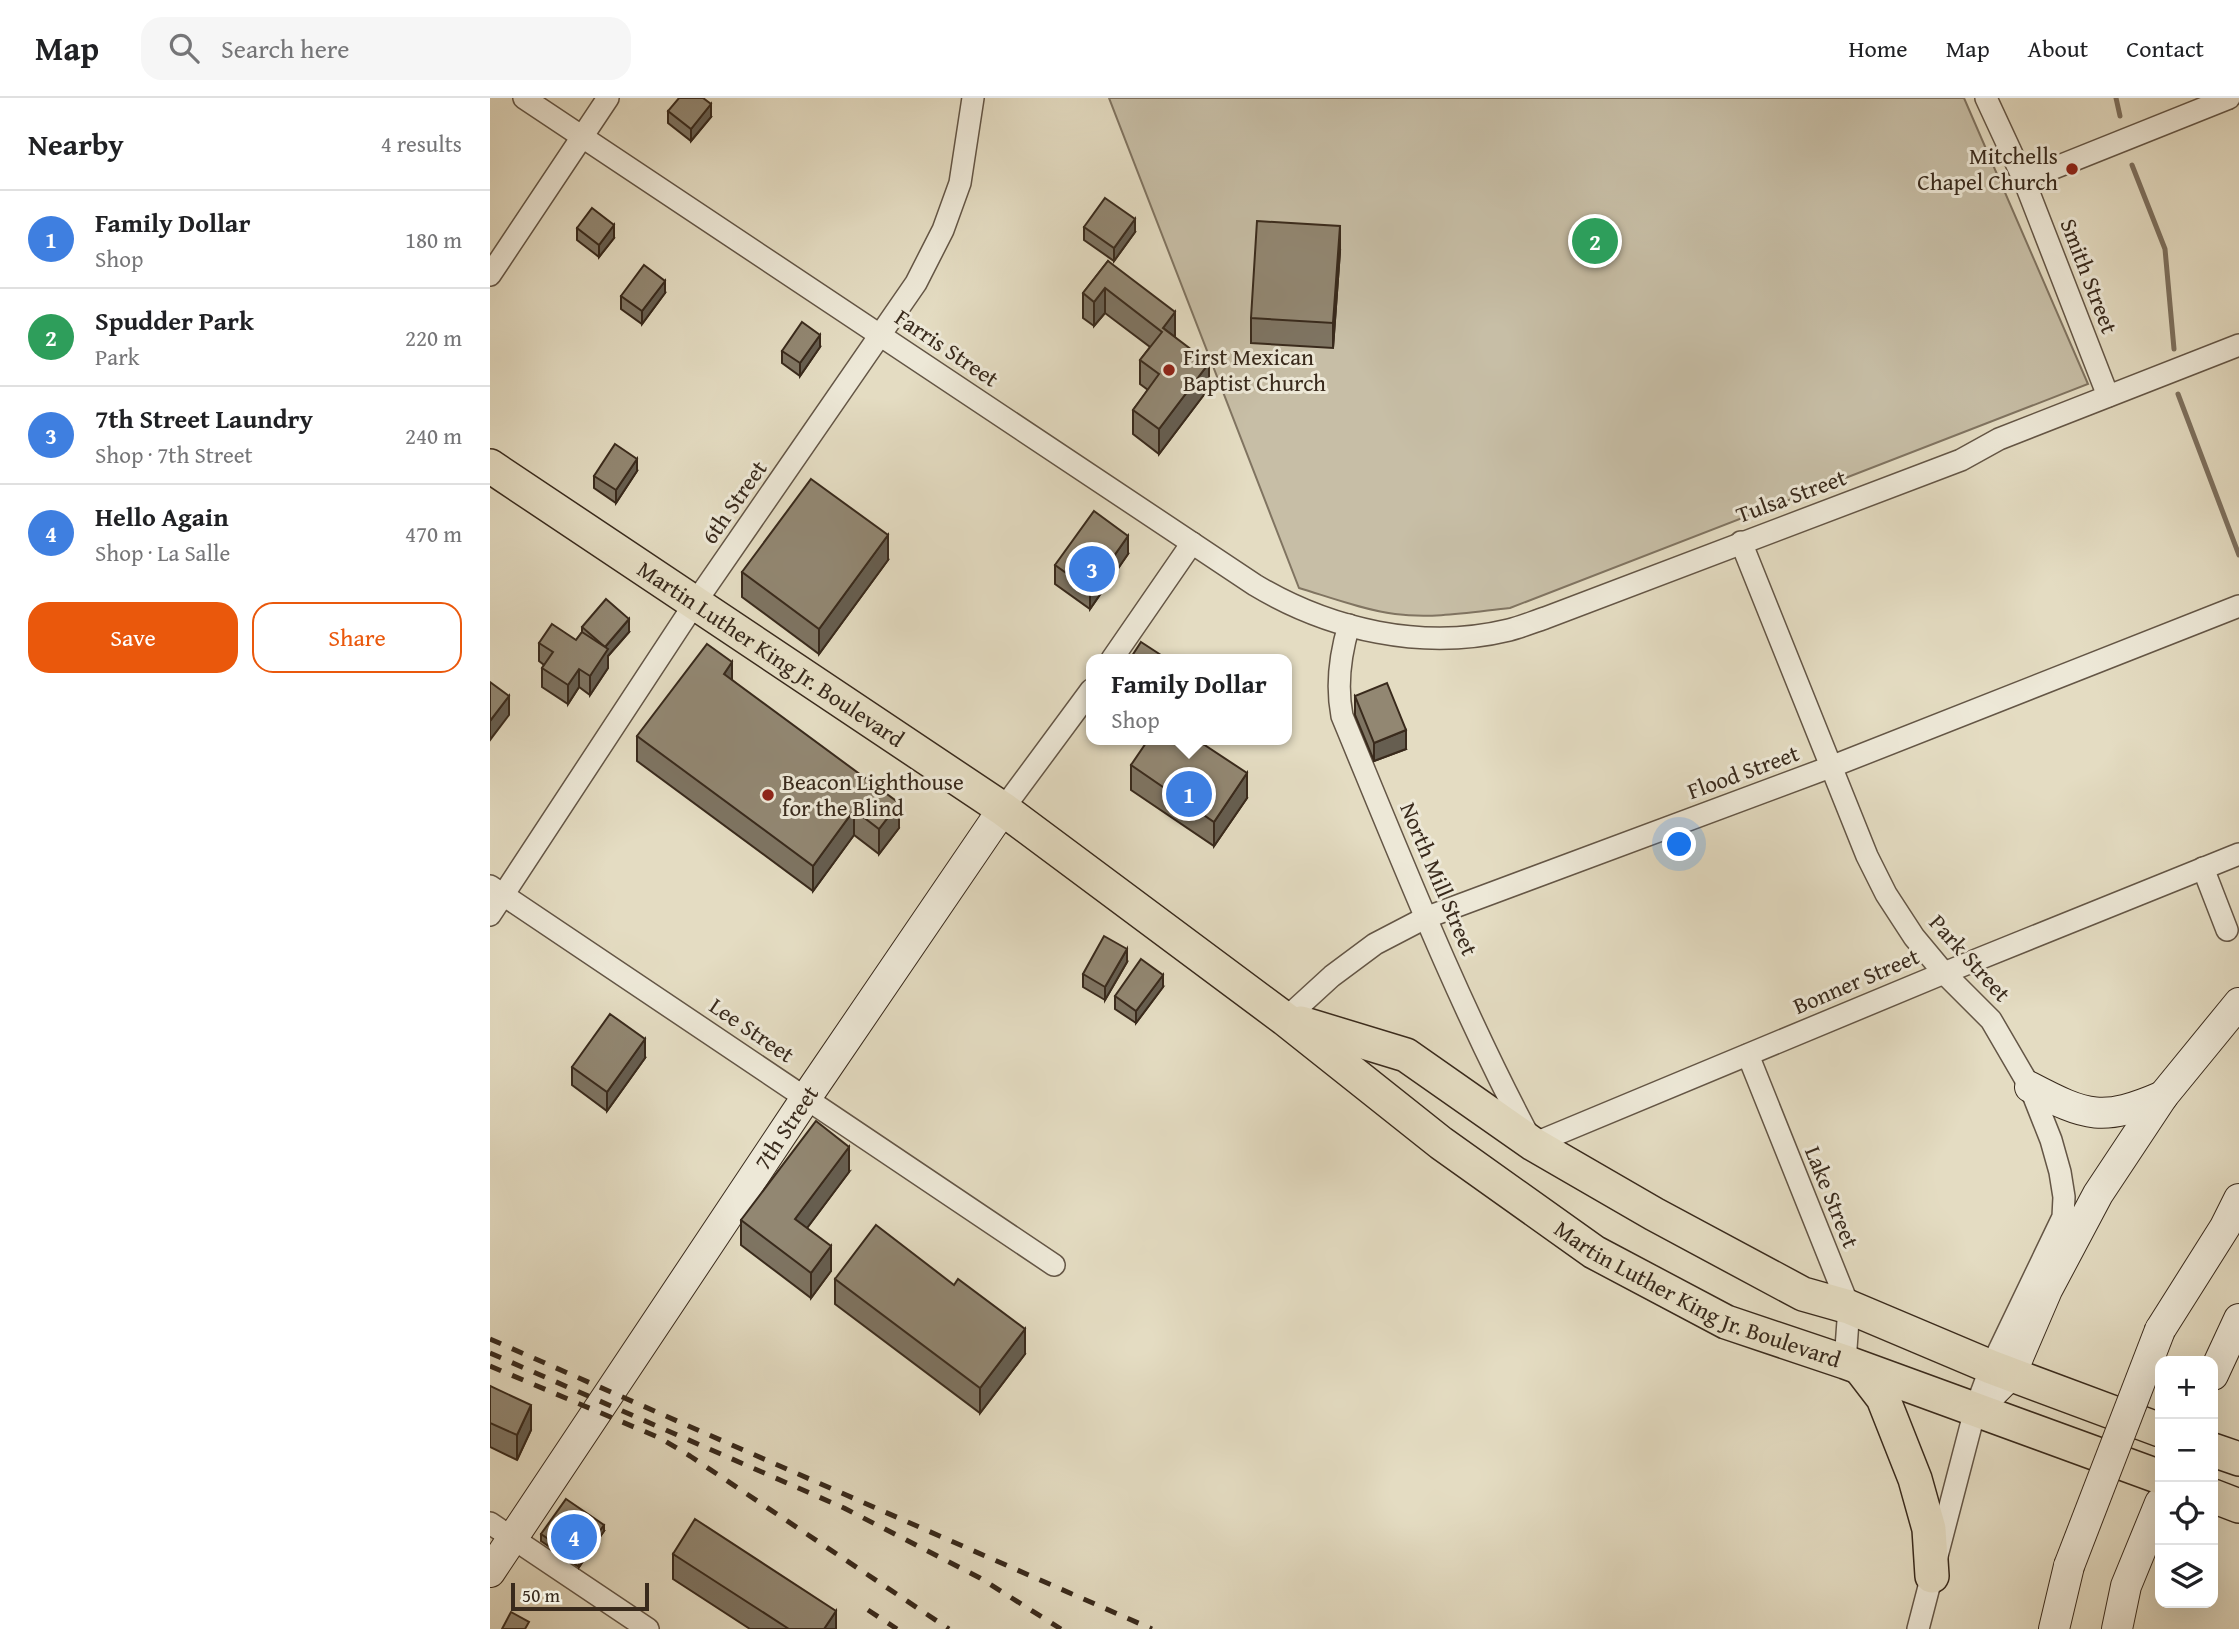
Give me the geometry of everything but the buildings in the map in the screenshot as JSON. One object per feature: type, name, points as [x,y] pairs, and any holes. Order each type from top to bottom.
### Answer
[{"type":"main road","name":"Martin Luther King Jr. Boulevard","points":[[490,466],[1003,809],[1285,1019],[1441,1143],[1594,1252],[1726,1322],[2155,1475]]},
{"type":"main road","name":"7th Street","points":[[490,1572],[501,1531],[806,1098],[1003,809]]},
{"type":"main road","points":[[1975,1410],[2047,1290],[2098,1194],[2163,1096],[2239,1003]]},
{"type":"main road","name":"Martin Luther King Jr. Boulevard","points":[[1285,1019],[1406,1055],[1533,1144],[1654,1214],[1803,1294],[1849,1307],[2001,1370],[2155,1428]]},
{"type":"main road","points":[[2030,1087],[2071,1109],[2099,1114],[2133,1109],[2163,1096]]},
{"type":"main road","points":[[2054,1629],[2069,1566],[2160,1330],[2232,1218],[2239,1199]]},
{"type":"main road","points":[[2224,1353],[2239,1319]]},
{"type":"main road","points":[[1852,1365],[1883,1398],[1915,1479],[1929,1529],[1932,1576]]},
{"type":"main road","points":[[2218,1452],[2239,1459]]},
{"type":"main road","points":[[2218,1498],[2239,1506]]},
{"type":"main road","points":[[2117,1629],[2126,1586],[2155,1515]]},
{"type":"street","name":"Farris Street","points":[[524,98],[1283,602],[1349,625]]},
{"type":"street","points":[[490,275],[608,98]]},
{"type":"street","name":"6th Street","points":[[490,915],[497,890],[916,283],[949,216],[966,155],[973,98]]},
{"type":"street","name":"Smith Street","points":[[1986,98],[2024,180],[2108,396]]},
{"type":"street","points":[[2024,180],[2229,98]]},
{"type":"street","name":"Tulsa Street","points":[[1349,625],[1403,636],[1437,639],[1512,629],[1961,460],[1999,439],[2239,345]]},
{"type":"street","name":"Park Street","points":[[1741,542],[1867,856],[1886,894],[1914,937],[1944,973],[1991,1020],[2030,1087],[2051,1140],[2064,1196],[2063,1217],[2001,1370]]},
{"type":"street","points":[[1115,654],[1192,543]]},
{"type":"street","name":"Flood Street","points":[[1285,1019],[1332,976],[1375,944],[1425,918],[1833,766],[2239,606]]},
{"type":"street","name":"North Mill Street","points":[[1349,625],[1339,670],[1342,716],[1425,918],[1502,1086],[1533,1144]]},
{"type":"street","name":"7th Street","points":[[1003,809],[1086,697]]},
{"type":"street","name":"Bonner Street","points":[[1533,1144],[2239,854]]},
{"type":"street","points":[[2203,868],[2227,930]]},
{"type":"street","name":"Lee Street","points":[[497,890],[1054,1265]]},
{"type":"street","name":"Lake Street","points":[[1748,1055],[1849,1307],[1852,1365]]},
{"type":"street","points":[[1918,1629],[1975,1410]]},
{"type":"street","points":[[501,1531],[648,1629]]},
{"type":"shaded area","points":[[1109,98],[1964,98],[2088,384],[1510,608],[1424,616],[1383,612],[1347,603],[1299,588]]},
{"type":"waterway","points":[[2116,98],[2120,116]]},
{"type":"waterway","points":[[2132,165],[2165,249],[2174,349]]},
{"type":"waterway","points":[[2178,394],[2239,555]]},
{"type":"railway","points":[[490,1339],[1152,1629]]},
{"type":"railway","points":[[490,1353],[844,1508],[980,1578],[1061,1629]]},
{"type":"railway","points":[[490,1366],[660,1438],[949,1629]]},
{"type":"railway","points":[[868,1610],[897,1629]]},
{"type":"place","name":"Mitchells Chapel Church","points":[[2072,169]]},
{"type":"place","name":"Spudder Park","points":[[1595,241]]},
{"type":"place","name":"First Mexican Baptist Church","points":[[1169,370]]},
{"type":"place","name":"7th Street Laundry","points":[[1092,569]]},
{"type":"place","name":"Family Dollar","points":[[1189,794]]},
{"type":"place","name":"Beacon Lighthouse for the Blind","points":[[768,795]]},
{"type":"place","name":"Hello Again","points":[[574,1537]]}]
